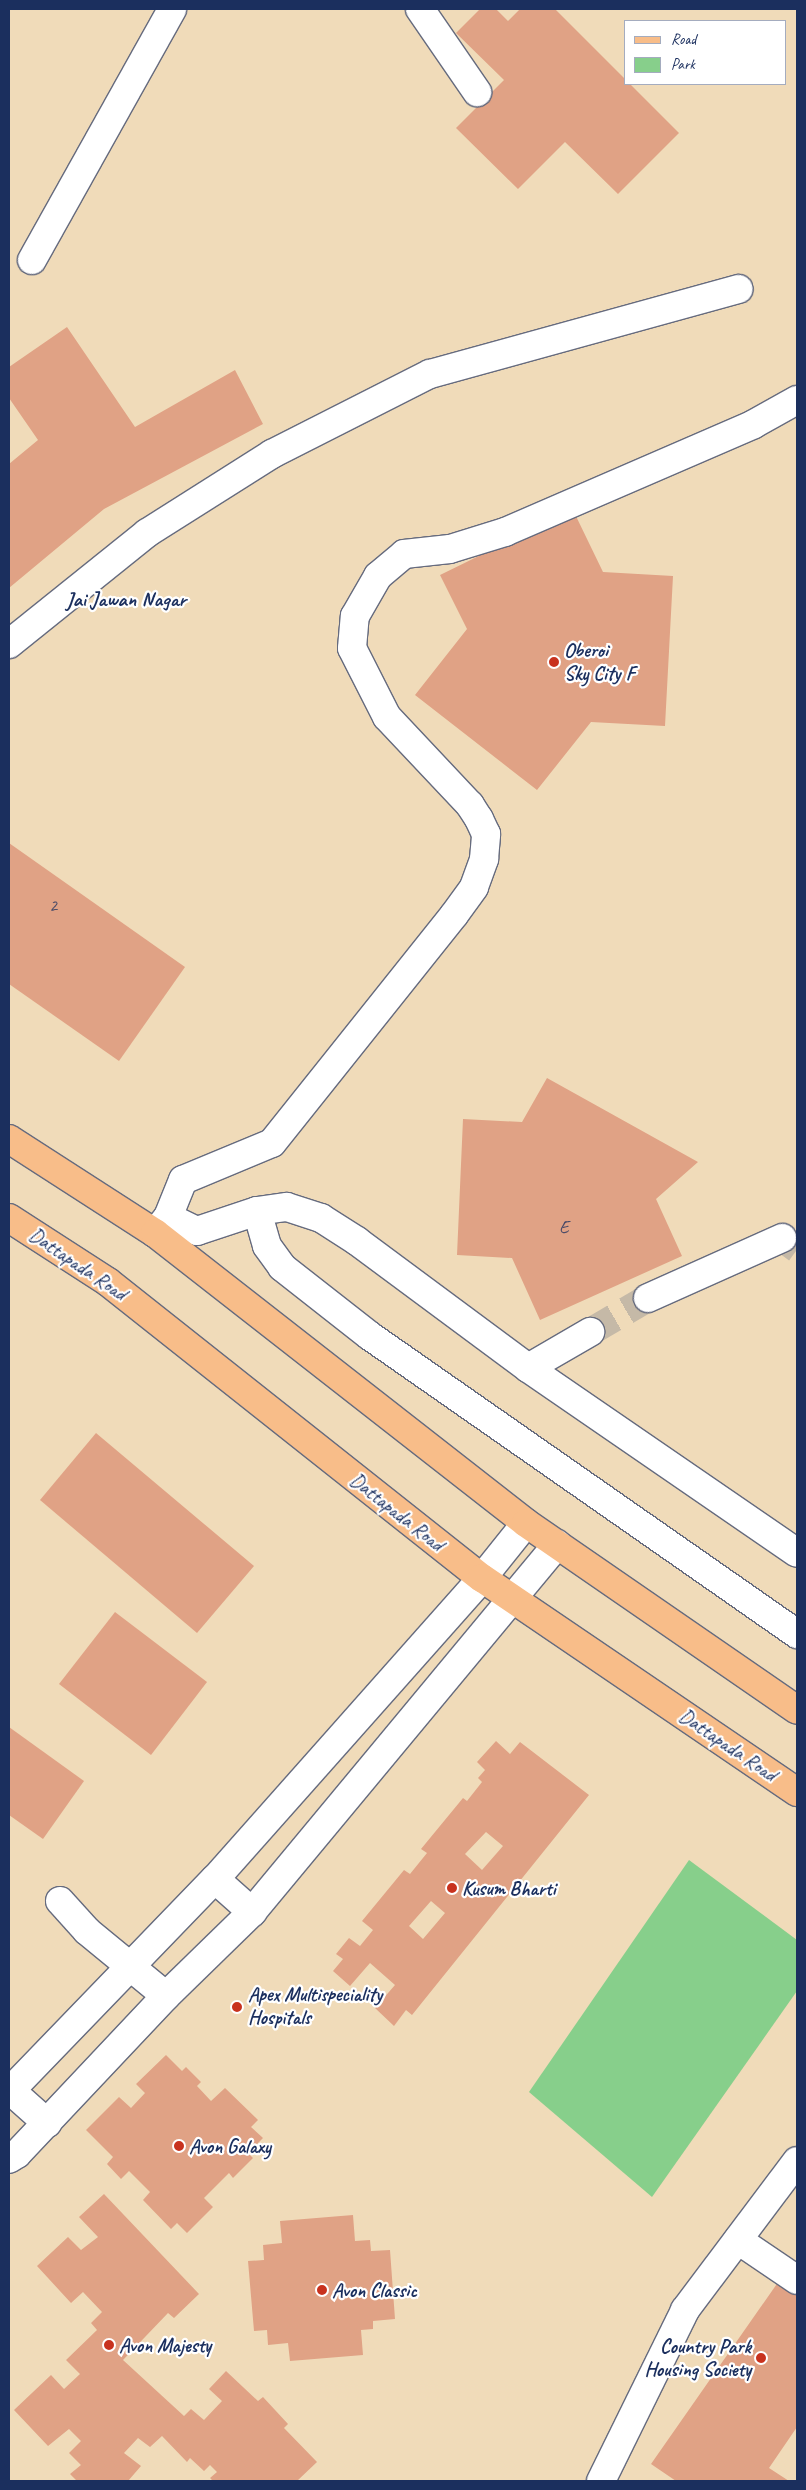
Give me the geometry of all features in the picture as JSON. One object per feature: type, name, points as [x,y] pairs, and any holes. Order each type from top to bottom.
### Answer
[{"type":"main road","points":[[9,1139],[161,1225],[526,1523],[797,1710]]},
{"type":"main road","name":"Dattapada Road","points":[[9,1218],[108,1282],[482,1578],[797,1792]]},
{"type":"street","points":[[32,260],[172,9]]},
{"type":"street","points":[[420,9],[477,92]]},
{"type":"street","points":[[9,644],[147,533],[272,454],[430,374],[738,288]]},
{"type":"street","points":[[797,400],[754,424],[505,532],[450,549],[404,554],[378,576],[355,616],[352,648],[387,718],[470,805],[486,834],[484,859],[474,887],[454,915],[272,1143],[183,1180],[161,1225],[197,1231],[257,1211],[287,1208],[321,1218],[357,1241],[528,1368],[797,1553]]},
{"type":"street","points":[[257,1211],[266,1246],[282,1267],[370,1336],[797,1634]]},
{"type":"street","points":[[648,1298],[782,1238]]},
{"type":"street","points":[[528,1368],[590,1332]]},
{"type":"street","points":[[47,2123],[10,2091],[215,1879],[482,1578],[526,1523]]},
{"type":"street","points":[[9,2160],[47,2123],[166,1996],[252,1912],[557,1544]]},
{"type":"street","points":[[215,1879],[252,1912]]},
{"type":"street","points":[[60,1901],[86,1931],[166,1996]]},
{"type":"street","points":[[601,2481],[685,2310],[797,2161]]},
{"type":"street","points":[[738,2240],[797,2280]]},
{"type":"green space","points":[[689,1860],[797,1940],[797,1991],[652,2197],[529,2092]]},
{"type":"building","points":[[480,9],[496,9],[508,21],[520,9],[555,9],[624,78],[624,85],[631,85],[679,133],[618,194],[565,142],[518,189],[456,128],[504,80],[456,33]]},
{"type":"building","points":[[67,327],[135,427],[235,370],[263,424],[104,509],[9,588],[9,464],[38,440],[9,398],[9,367]]},
{"type":"building","name":"Oberoi Sky City F","points":[[573,510],[603,572],[673,576],[665,726],[591,722],[537,790],[415,695],[467,629],[440,575]]},
{"type":"building","points":[[9,843],[185,967],[119,1061],[9,984]]},
{"type":"building","points":[[547,1078],[698,1162],[656,1199],[682,1256],[540,1320],[512,1258],[457,1255],[463,1119],[522,1122]]},
{"type":"building","points":[[96,1433],[254,1566],[197,1633],[40,1500]]},
{"type":"building","points":[[115,1612],[207,1682],[151,1755],[59,1684]]},
{"type":"building","points":[[9,1727],[84,1781],[43,1839],[9,1815]]},
{"type":"building","name":"Kusum Bharti","points":[[496,1741],[510,1754],[520,1742],[589,1795],[412,2015],[406,2010],[394,2026],[375,2008],[395,1985],[370,1963],[350,1986],[333,1971],[343,1959],[336,1954],[349,1938],[360,1946],[373,1930],[362,1921],[404,1870],[410,1874],[427,1853],[421,1849],[463,1798],[467,1801],[482,1782],[478,1778],[485,1770],[477,1762]],"holes":[[[486,1832],[503,1846],[482,1870],[465,1854]],[[431,1901],[445,1913],[423,1939],[409,1926]]]},
{"type":"building","name":"Avon Galaxy","points":[[166,2055],[182,2071],[186,2067],[201,2082],[197,2086],[211,2101],[225,2088],[258,2120],[251,2127],[263,2138],[248,2153],[253,2158],[233,2178],[229,2173],[204,2198],[213,2207],[187,2233],[177,2223],[171,2229],[143,2200],[150,2192],[129,2171],[121,2179],[107,2164],[113,2157],[86,2130],[119,2097],[131,2108],[145,2093],[136,2084]]},
{"type":"building","name":"Avon Majesty","points":[[104,2194],[199,2294],[174,2318],[168,2313],[123,2360],[184,2416],[191,2409],[204,2420],[222,2401],[209,2389],[226,2371],[258,2401],[263,2397],[288,2424],[284,2428],[317,2462],[297,2481],[213,2481],[210,2478],[217,2472],[210,2465],[204,2471],[190,2458],[187,2462],[162,2436],[150,2447],[138,2438],[124,2453],[141,2466],[128,2481],[77,2481],[70,2474],[81,2465],[69,2453],[81,2441],[69,2429],[48,2446],[14,2410],[51,2375],[64,2389],[80,2374],[66,2360],[97,2330],[91,2323],[102,2312],[83,2292],[71,2303],[37,2266],[68,2237],[81,2250],[98,2237],[79,2217]]},
{"type":"building","name":"Avon Classic","points":[[353,2215],[355,2241],[370,2240],[371,2251],[390,2250],[395,2319],[373,2321],[373,2329],[361,2330],[363,2355],[290,2361],[288,2343],[268,2345],[267,2330],[254,2331],[248,2261],[264,2260],[263,2245],[282,2243],[280,2221]]},
{"type":"building","name":"Country Park Housing Society","points":[[781,2278],[797,2289],[797,2427],[769,2468],[789,2481],[676,2481],[651,2464]]},
{"type":"tunnel","points":[[782,1238],[797,1249]]},
{"type":"tunnel","points":[[590,1332],[648,1298]]},
{"type":"place","name":"Oberoi Sky City F","points":[[554,662]]},
{"type":"place","name":"Kusum Bharti","points":[[452,1888]]},
{"type":"place","name":"Apex Multispeciality Hospitals","points":[[237,2007]]},
{"type":"place","name":"Avon Galaxy","points":[[179,2146]]},
{"type":"place","name":"Avon Classic","points":[[322,2290]]},
{"type":"place","name":"Avon Majesty","points":[[109,2345]]},
{"type":"place","name":"Country Park Housing Society","points":[[761,2358]]},
{"type":"district","name":"Jai Jawan Nagar","points":[[126,599]]}]
